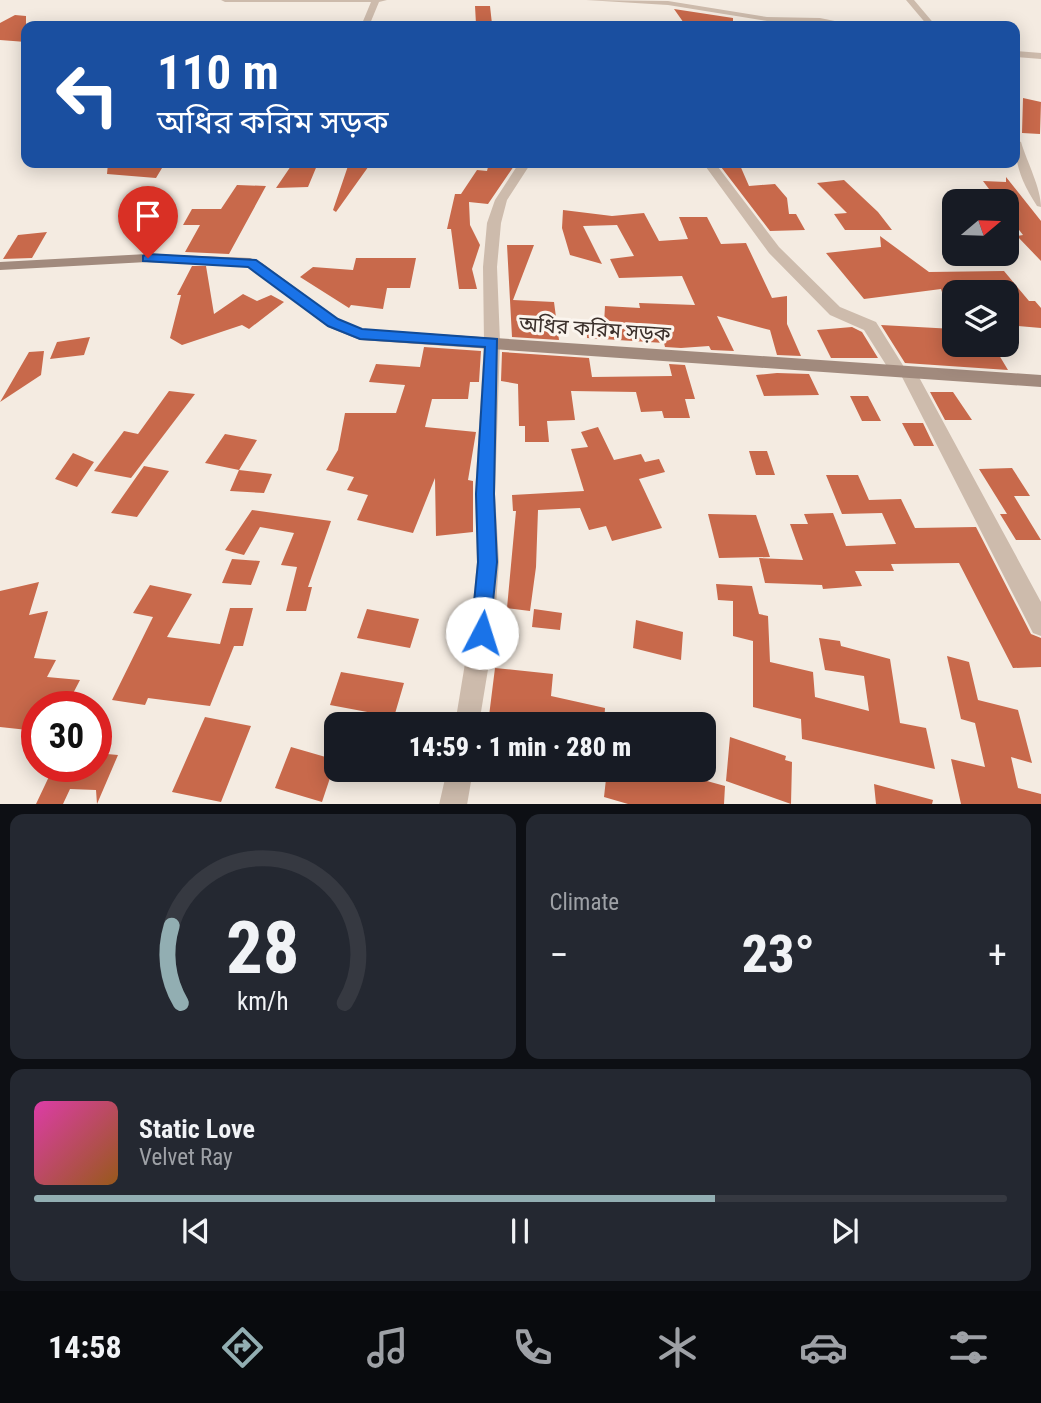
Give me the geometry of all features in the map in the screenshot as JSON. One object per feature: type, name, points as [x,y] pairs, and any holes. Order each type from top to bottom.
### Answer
[{"type":"main road","name":"অধির করিম সড়ক","points":[[0,266],[148,258],[245,261],[257,266],[333,323],[360,334],[1041,381]]},
{"type":"street","points":[[225,0],[383,0]]},
{"type":"street","points":[[367,21],[376,0]]},
{"type":"street","points":[[590,0],[667,1],[767,19],[826,21]]},
{"type":"street","points":[[910,0],[929,21]]},
{"type":"street","points":[[1020,54],[1041,56]]},
{"type":"street","points":[[1020,158],[1025,175],[1041,203]]},
{"type":"street","points":[[469,712],[482,633],[488,562],[485,494],[492,342],[489,267],[494,223],[502,200],[522,168]]},
{"type":"street","points":[[713,168],[774,250],[835,311],[870,326],[903,372],[1041,625]]},
{"type":"street","points":[[453,804],[458,782]]},
{"type":"building","points":[[475,6],[490,6],[492,21],[476,21]]},
{"type":"building","points":[[674,9],[733,18],[733,21],[682,21]]},
{"type":"building","points":[[15,15],[26,16],[26,21],[21,21],[21,42],[0,40],[0,23]]},
{"type":"building","points":[[1023,98],[1041,102],[1040,134],[1022,133]]},
{"type":"building","points":[[108,168],[162,168],[156,178],[107,174]]},
{"type":"building","points":[[290,168],[316,168],[308,187],[276,188]]},
{"type":"building","points":[[347,168],[367,168],[336,212],[333,210]]},
{"type":"building","points":[[488,168],[513,168],[488,204],[469,202],[470,225],[480,245],[472,269],[477,289],[459,289],[451,229],[447,229],[455,194],[461,194],[477,170],[487,171]]},
{"type":"building","points":[[722,168],[741,168],[749,186],[775,184],[787,198],[789,214],[796,214],[805,230],[770,231]]},
{"type":"building","points":[[1006,177],[1016,189],[989,189],[983,181],[1006,182]]},
{"type":"building","points":[[844,180],[878,212],[892,230],[845,230],[834,214],[847,213],[817,183]]},
{"type":"building","points":[[237,185],[266,186],[229,254],[185,252],[200,225],[183,225],[192,209],[221,209]]},
{"type":"building","points":[[1019,193],[1041,221],[1041,261],[1019,238],[1023,235],[1019,230]]},
{"type":"building","points":[[563,210],[612,216],[644,213],[659,241],[688,239],[679,217],[707,217],[721,244],[746,243],[772,298],[787,296],[787,324],[801,356],[777,355],[770,330],[717,316],[734,351],[711,350],[709,346],[665,347],[664,343],[587,338],[587,323],[604,324],[605,306],[640,308],[639,303],[695,305],[682,276],[619,278],[610,259],[634,256],[617,225],[583,226],[602,264],[570,255],[562,228]]},
{"type":"building","points":[[47,232],[32,258],[3,259],[18,235]]},
{"type":"building","points":[[880,236],[929,272],[1004,271],[1012,280],[942,280],[942,292],[941,289],[864,299],[826,253],[881,247]]},
{"type":"building","points":[[507,245],[534,245],[513,300],[554,302],[559,340],[512,337]]},
{"type":"building","points":[[356,258],[416,258],[410,288],[387,288],[383,309],[351,305],[349,308],[300,277],[313,267],[353,270]]},
{"type":"building","points":[[192,266],[206,266],[214,314],[243,294],[257,301],[271,295],[284,302],[249,329],[242,325],[182,345],[170,338],[181,295],[177,295]]},
{"type":"building","points":[[1019,289],[1029,301],[1035,301],[1041,308],[1041,328],[1019,326]]},
{"type":"building","points":[[881,325],[942,328],[942,357],[1000,357],[1008,370],[905,363]]},
{"type":"building","points":[[852,327],[862,332],[878,358],[831,358],[817,330]]},
{"type":"building","points":[[90,337],[84,355],[50,359],[57,342]]},
{"type":"building","points":[[424,347],[481,351],[479,382],[470,382],[468,399],[432,399],[425,427],[476,432],[468,480],[473,481],[473,532],[436,536],[435,478],[413,533],[357,520],[368,495],[347,490],[354,477],[326,470],[338,450],[345,413],[396,413],[405,385],[369,382],[376,364],[420,367]]},
{"type":"building","points":[[44,351],[41,375],[0,402],[29,352]]},
{"type":"building","points":[[502,352],[589,358],[592,377],[672,376],[669,364],[685,365],[695,399],[685,399],[690,418],[664,418],[662,411],[641,412],[636,392],[571,391],[575,420],[547,421],[549,442],[525,442],[525,426],[519,426],[518,384],[501,381]]},
{"type":"building","points":[[809,374],[819,395],[764,396],[756,375]]},
{"type":"building","points":[[169,391],[195,394],[131,478],[94,471],[124,431],[138,434]]},
{"type":"building","points":[[930,392],[953,392],[972,420],[945,420]]},
{"type":"building","points":[[850,396],[868,396],[881,421],[862,421]]},
{"type":"building","points":[[902,423],[923,423],[934,446],[914,446]]},
{"type":"building","points":[[598,427],[614,460],[641,454],[645,462],[659,459],[665,472],[639,479],[662,528],[612,541],[606,526],[589,530],[580,508],[538,510],[536,567],[530,611],[507,608],[516,511],[513,511],[512,495],[584,491],[571,449],[588,447],[581,432]]},
{"type":"building","points":[[225,434],[257,440],[239,470],[205,463]]},
{"type":"building","points":[[749,451],[767,451],[775,475],[756,475]]},
{"type":"building","points":[[73,453],[94,462],[77,487],[55,479]]},
{"type":"building","points":[[144,466],[169,471],[137,517],[111,513]]},
{"type":"building","points":[[1012,468],[1030,496],[1014,496],[1041,540],[1016,540],[1000,514],[1007,514],[979,469]]},
{"type":"building","points":[[239,470],[272,474],[264,493],[230,491]]},
{"type":"building","points":[[826,475],[858,475],[869,500],[901,499],[915,528],[976,527],[1031,634],[1041,638],[1041,667],[1013,668],[959,563],[891,564],[894,571],[855,571],[862,586],[823,589],[822,585],[765,583],[759,558],[803,560],[790,524],[808,524],[804,514],[833,513],[846,546],[896,544],[882,513],[842,514]]},
{"type":"building","points":[[252,510],[331,521],[308,587],[312,587],[306,611],[286,611],[297,567],[281,565],[294,533],[260,527],[244,555],[225,550]]},
{"type":"building","points":[[708,514],[756,515],[770,557],[719,558]]},
{"type":"building","points":[[232,559],[260,561],[251,585],[222,583]]},
{"type":"building","points":[[39,582],[29,615],[48,611],[34,658],[56,660],[47,677],[80,680],[74,691],[21,691],[21,729],[0,727],[0,591]]},
{"type":"building","points":[[716,584],[752,586],[759,614],[768,616],[770,662],[813,672],[815,697],[869,711],[864,676],[825,670],[819,638],[840,641],[841,646],[890,659],[900,723],[926,728],[935,769],[802,739],[801,719],[753,707],[753,641],[733,636],[733,601],[718,600]]},
{"type":"building","points":[[150,585],[192,594],[167,637],[220,644],[230,608],[253,608],[243,646],[234,646],[210,706],[148,698],[145,705],[112,700],[153,617],[133,613]]},
{"type":"building","points":[[367,609],[419,619],[410,648],[357,638]]},
{"type":"building","points":[[534,609],[562,613],[560,630],[532,627]]},
{"type":"building","points":[[636,620],[683,632],[681,660],[633,648]]},
{"type":"building","points":[[947,656],[969,662],[978,700],[1018,710],[1032,763],[1011,757],[1018,788],[1041,794],[1041,804],[961,804],[951,759],[985,767],[975,723],[961,719]]},
{"type":"building","points":[[495,668],[553,674],[551,696],[605,708],[605,712],[490,712]]},
{"type":"building","points":[[341,672],[404,683],[395,712],[367,712],[330,705]]},
{"type":"building","points":[[205,717],[251,726],[221,802],[172,792]]},
{"type":"building","points":[[730,737],[786,756],[785,760],[792,762],[791,804],[726,781]]},
{"type":"building","points":[[291,747],[324,757],[324,782],[329,782],[322,802],[275,788]]},
{"type":"building","points":[[112,754],[118,755],[112,769]]},
{"type":"building","points":[[46,782],[106,782],[97,804],[96,790],[70,789],[63,804],[36,804]]},
{"type":"building","points":[[606,782],[710,782],[725,786],[724,804],[628,804],[604,797]]},
{"type":"building","points":[[874,784],[933,800],[932,804],[876,804]]},
{"type":"route","points":[[148,258],[251,263],[333,323],[360,334],[492,342],[485,494],[488,562],[482,633]]}]
